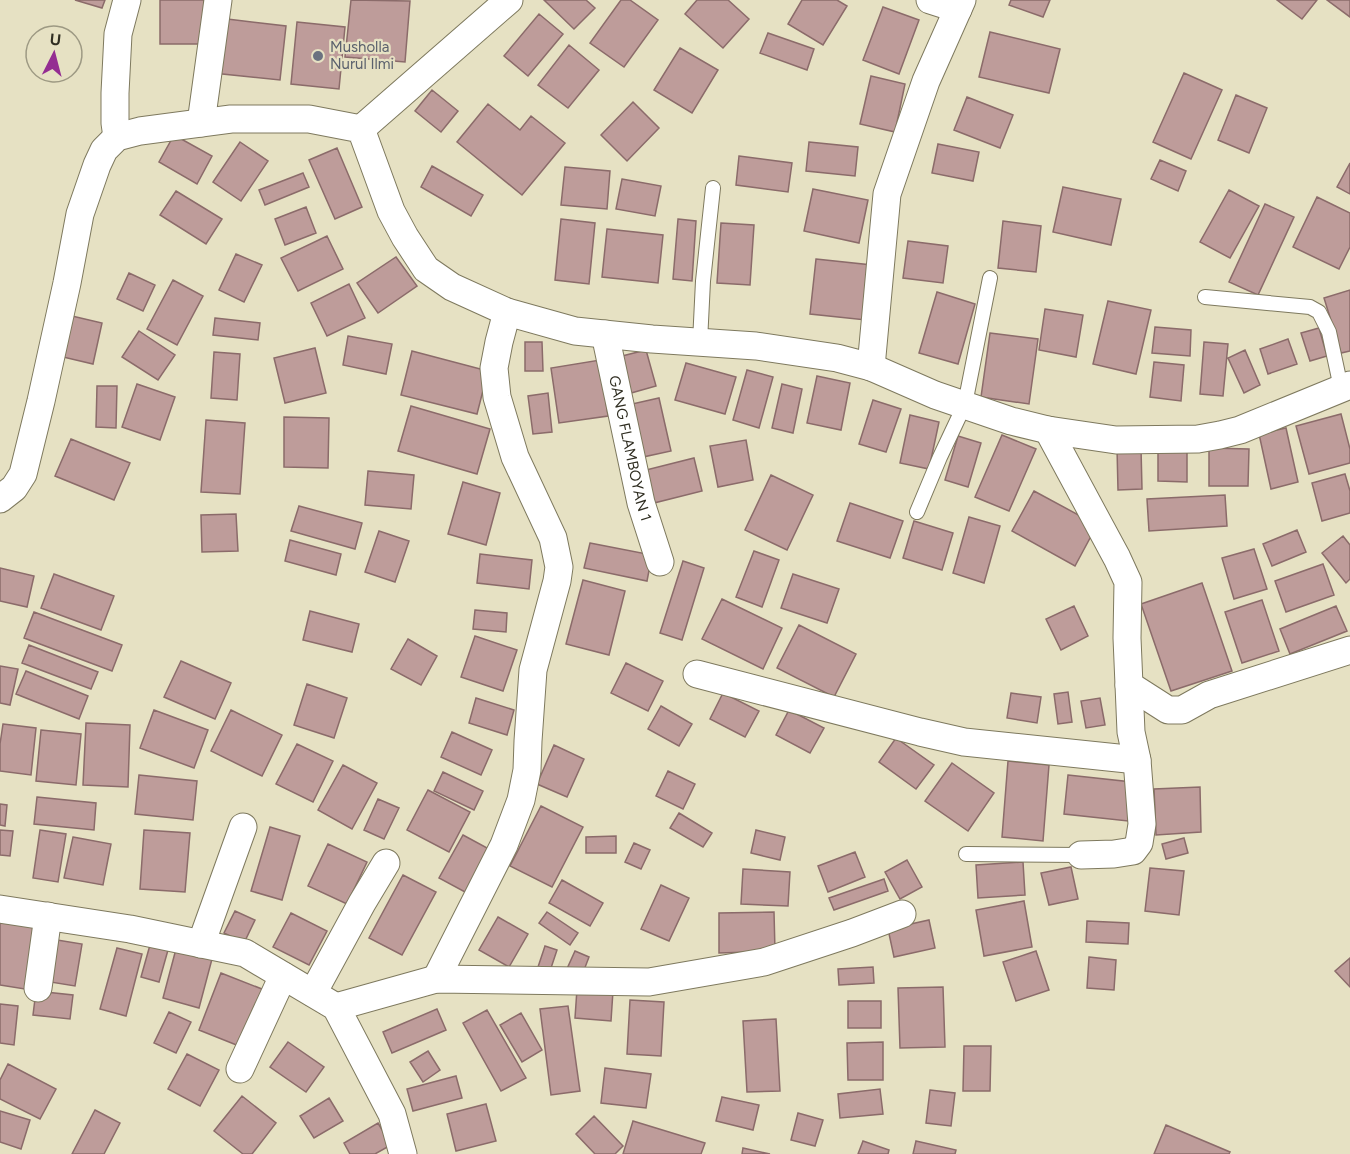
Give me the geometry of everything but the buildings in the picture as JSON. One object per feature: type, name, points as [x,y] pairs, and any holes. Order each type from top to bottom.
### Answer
[{"type":"street","points":[[0,499],[14,488],[23,474],[41,401],[80,214],[97,165],[116,130],[118,34],[127,0]]},
{"type":"street","points":[[202,120],[218,0]]},
{"type":"street","points":[[361,129],[509,0]]},
{"type":"street","points":[[871,367],[887,194],[926,81],[960,5],[930,0]]},
{"type":"street","points":[[116,130],[140,131],[202,120],[231,119],[309,119],[361,129]]},
{"type":"street","points":[[361,129],[391,211],[426,269],[452,287],[507,312],[574,331],[756,346],[837,358],[871,367],[935,395],[1011,421],[1048,430],[1116,440],[1198,439],[1240,430],[1345,386]]},
{"type":"street","points":[[436,979],[504,844],[521,800],[527,770],[533,670],[558,581],[559,567],[553,538],[515,457],[497,397],[494,368],[507,312]]},
{"type":"street","name":"GANG FLAMBOYAN 1","points":[[605,334],[641,503],[660,562]]},
{"type":"street","points":[[1048,430],[1118,558],[1128,582],[1127,638],[1131,732],[1137,760],[1142,824],[1139,843],[1133,851],[1124,853],[1081,855]]},
{"type":"street","points":[[1129,685],[1168,710],[1182,710],[1209,695],[1350,650]]},
{"type":"street","points":[[697,674],[964,742],[1137,760]]},
{"type":"street","points":[[201,944],[243,827]]},
{"type":"street","points":[[313,993],[386,863]]},
{"type":"street","points":[[0,909],[130,929],[245,953],[313,993],[336,1007],[392,1114],[403,1154]]},
{"type":"street","points":[[336,1007],[436,979],[649,982],[764,962],[902,914]]},
{"type":"street","points":[[38,988],[48,916]]},
{"type":"street","points":[[240,1069],[283,976]]},
{"type":"lane","points":[[700,342],[703,281],[713,188]]},
{"type":"lane","points":[[918,512],[965,404],[990,278]]},
{"type":"lane","points":[[1204,297],[1310,307],[1319,312],[1329,332],[1345,386]]},
{"type":"lane","points":[[966,854],[1081,855]]},
{"type":"place","name":"Musholla Nurul Ilmi","points":[[318,56]]}]
